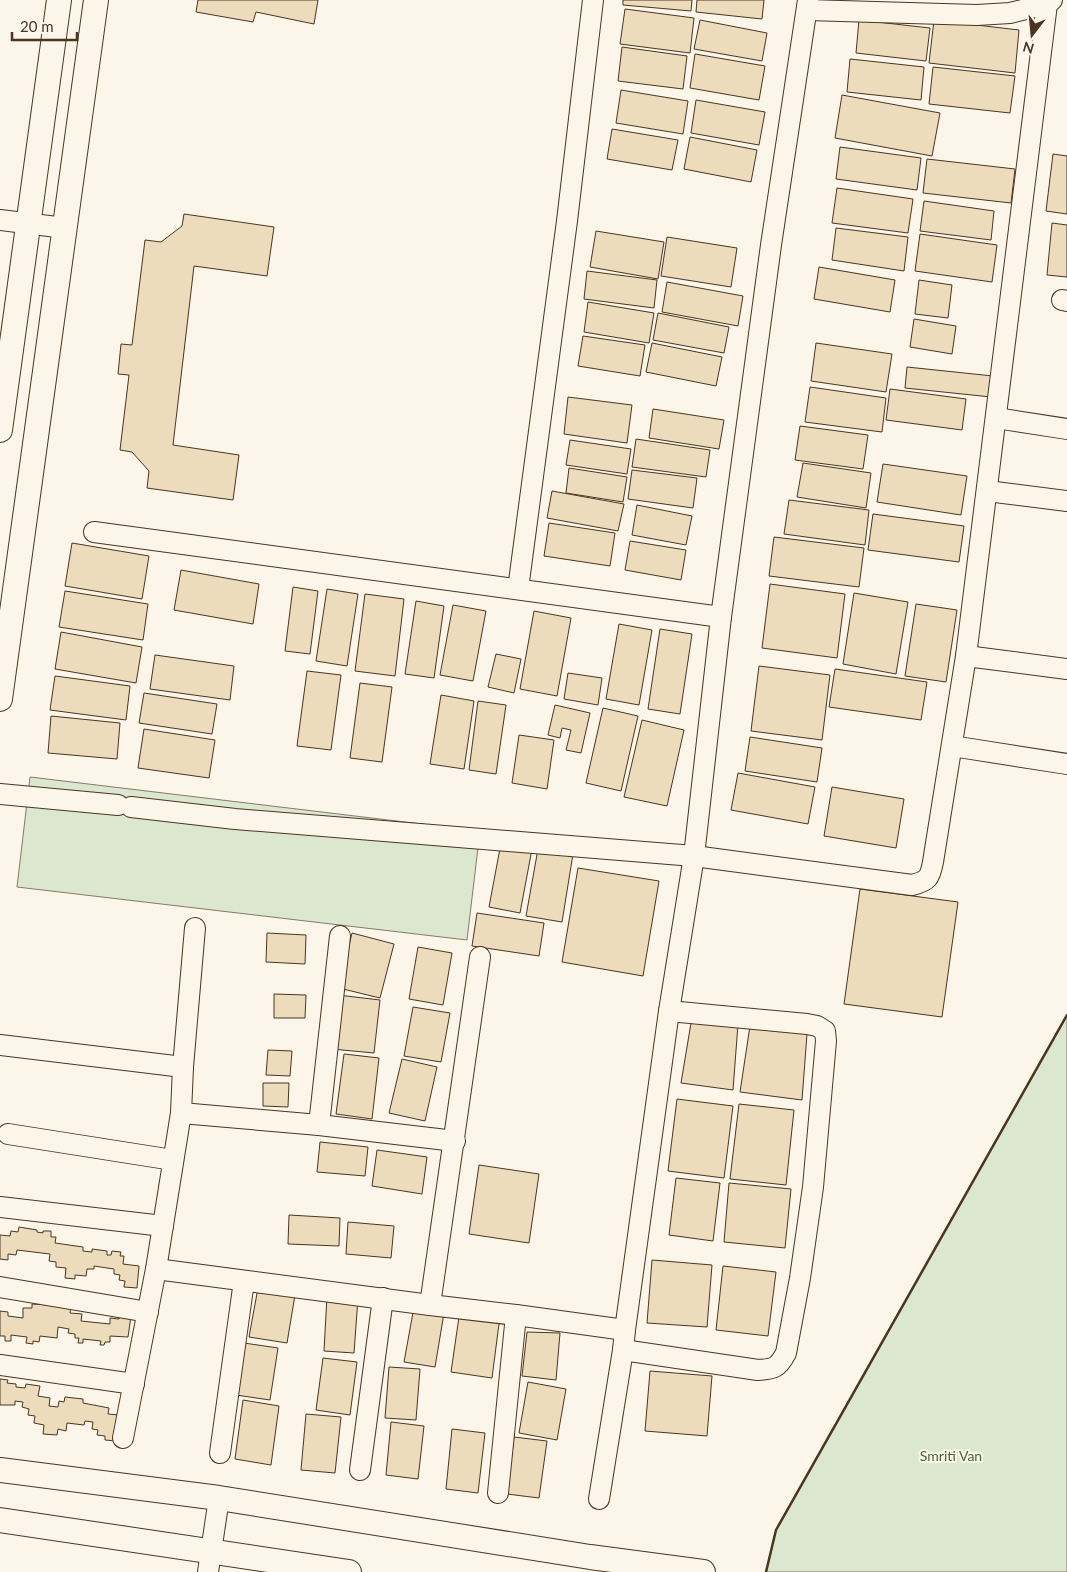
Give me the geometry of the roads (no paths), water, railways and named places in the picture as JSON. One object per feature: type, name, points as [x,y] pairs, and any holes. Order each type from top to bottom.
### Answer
[{"type":"street","points":[[0,430],[59,0]]},
{"type":"street","points":[[0,699],[96,0]]},
{"type":"street","points":[[518,589],[567,221],[593,0]]},
{"type":"street","points":[[0,794],[245,820],[694,856],[912,885],[923,883],[930,876],[933,862],[966,656],[1050,2],[1010,13],[977,15],[807,5],[771,244],[721,617],[694,856],[669,1011],[624,1340],[599,1499]]},
{"type":"street","points":[[0,220],[65,228]]},
{"type":"street","points":[[996,418],[1067,429]]},
{"type":"street","points":[[987,490],[1067,501]]},
{"type":"street","points":[[94,532],[721,617]]},
{"type":"street","points":[[966,656],[1067,669]]},
{"type":"street","points":[[952,746],[1067,764]]},
{"type":"street","points":[[123,1438],[156,1269],[181,1114],[182,1067],[195,928]]},
{"type":"street","points":[[319,1125],[340,936]]},
{"type":"street","points":[[430,1305],[480,957]]},
{"type":"street","points":[[156,1269],[516,1315],[758,1370],[771,1369],[780,1364],[786,1353],[790,1334],[813,1187],[826,1041],[824,1031],[817,1026],[808,1024],[669,1011]]},
{"type":"street","points":[[0,1046],[182,1067]]},
{"type":"street","points":[[181,1114],[319,1125],[454,1141]]},
{"type":"street","points":[[8,1134],[173,1160]]},
{"type":"street","points":[[0,1206],[163,1226]]},
{"type":"street","points":[[220,1452],[244,1281]]},
{"type":"street","points":[[0,1287],[148,1312]]},
{"type":"street","points":[[360,1470],[383,1298]]},
{"type":"street","points":[[498,1493],[516,1315]]},
{"type":"street","points":[[0,1365],[134,1384]]},
{"type":"street","points":[[0,1470],[219,1498],[590,1557],[703,1572]]},
{"type":"street","points":[[210,1562],[219,1498]]},
{"type":"street","points":[[0,1520],[210,1562],[349,1572]]},
{"type":"park label","name":"Smriti Van","points":[[951,1456]]}]
